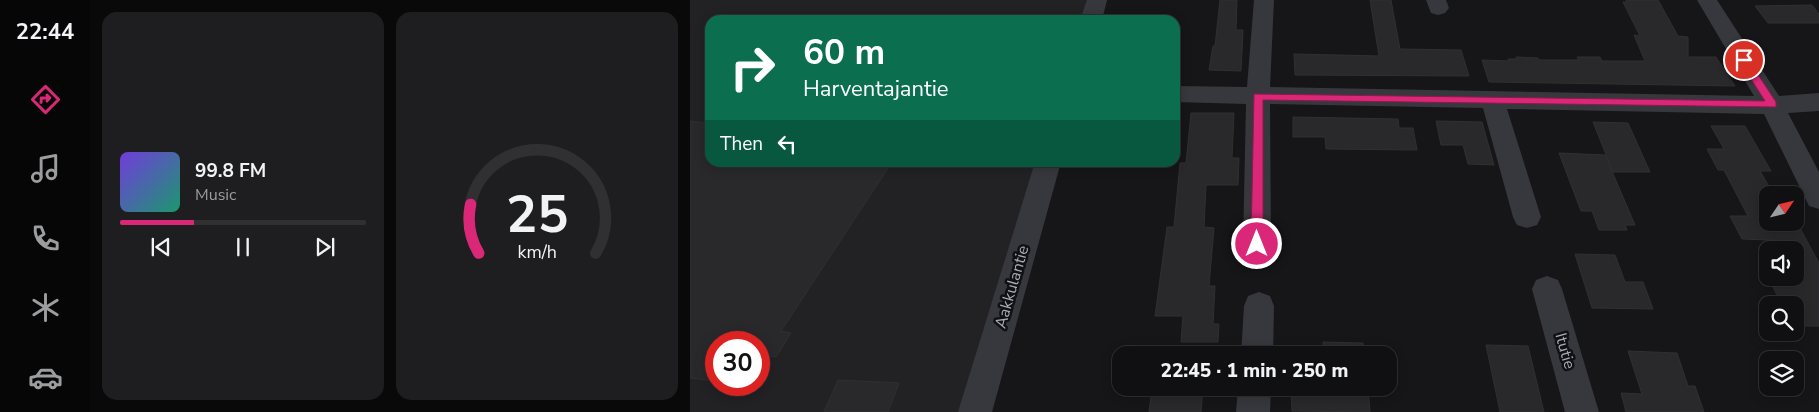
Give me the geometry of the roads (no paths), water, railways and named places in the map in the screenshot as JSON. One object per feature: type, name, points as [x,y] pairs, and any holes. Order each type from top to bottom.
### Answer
[{"type":"street","points":[[1092,15],[1097,0]]},
{"type":"street","points":[[1257,244],[1258,96],[1264,0]]},
{"type":"street","points":[[1707,0],[1772,105],[1819,198]]},
{"type":"street","points":[[1180,94],[1772,105],[1819,102]]},
{"type":"street","points":[[1493,101],[1527,217]]},
{"type":"street","name":"Aakkulantie","points":[[975,412],[1047,167]]},
{"type":"street","name":"Itutie","points":[[1547,289],[1582,412]]},
{"type":"street","points":[[1257,346],[1260,306]]},
{"type":"street","points":[[1253,412],[1254,396]]}]
